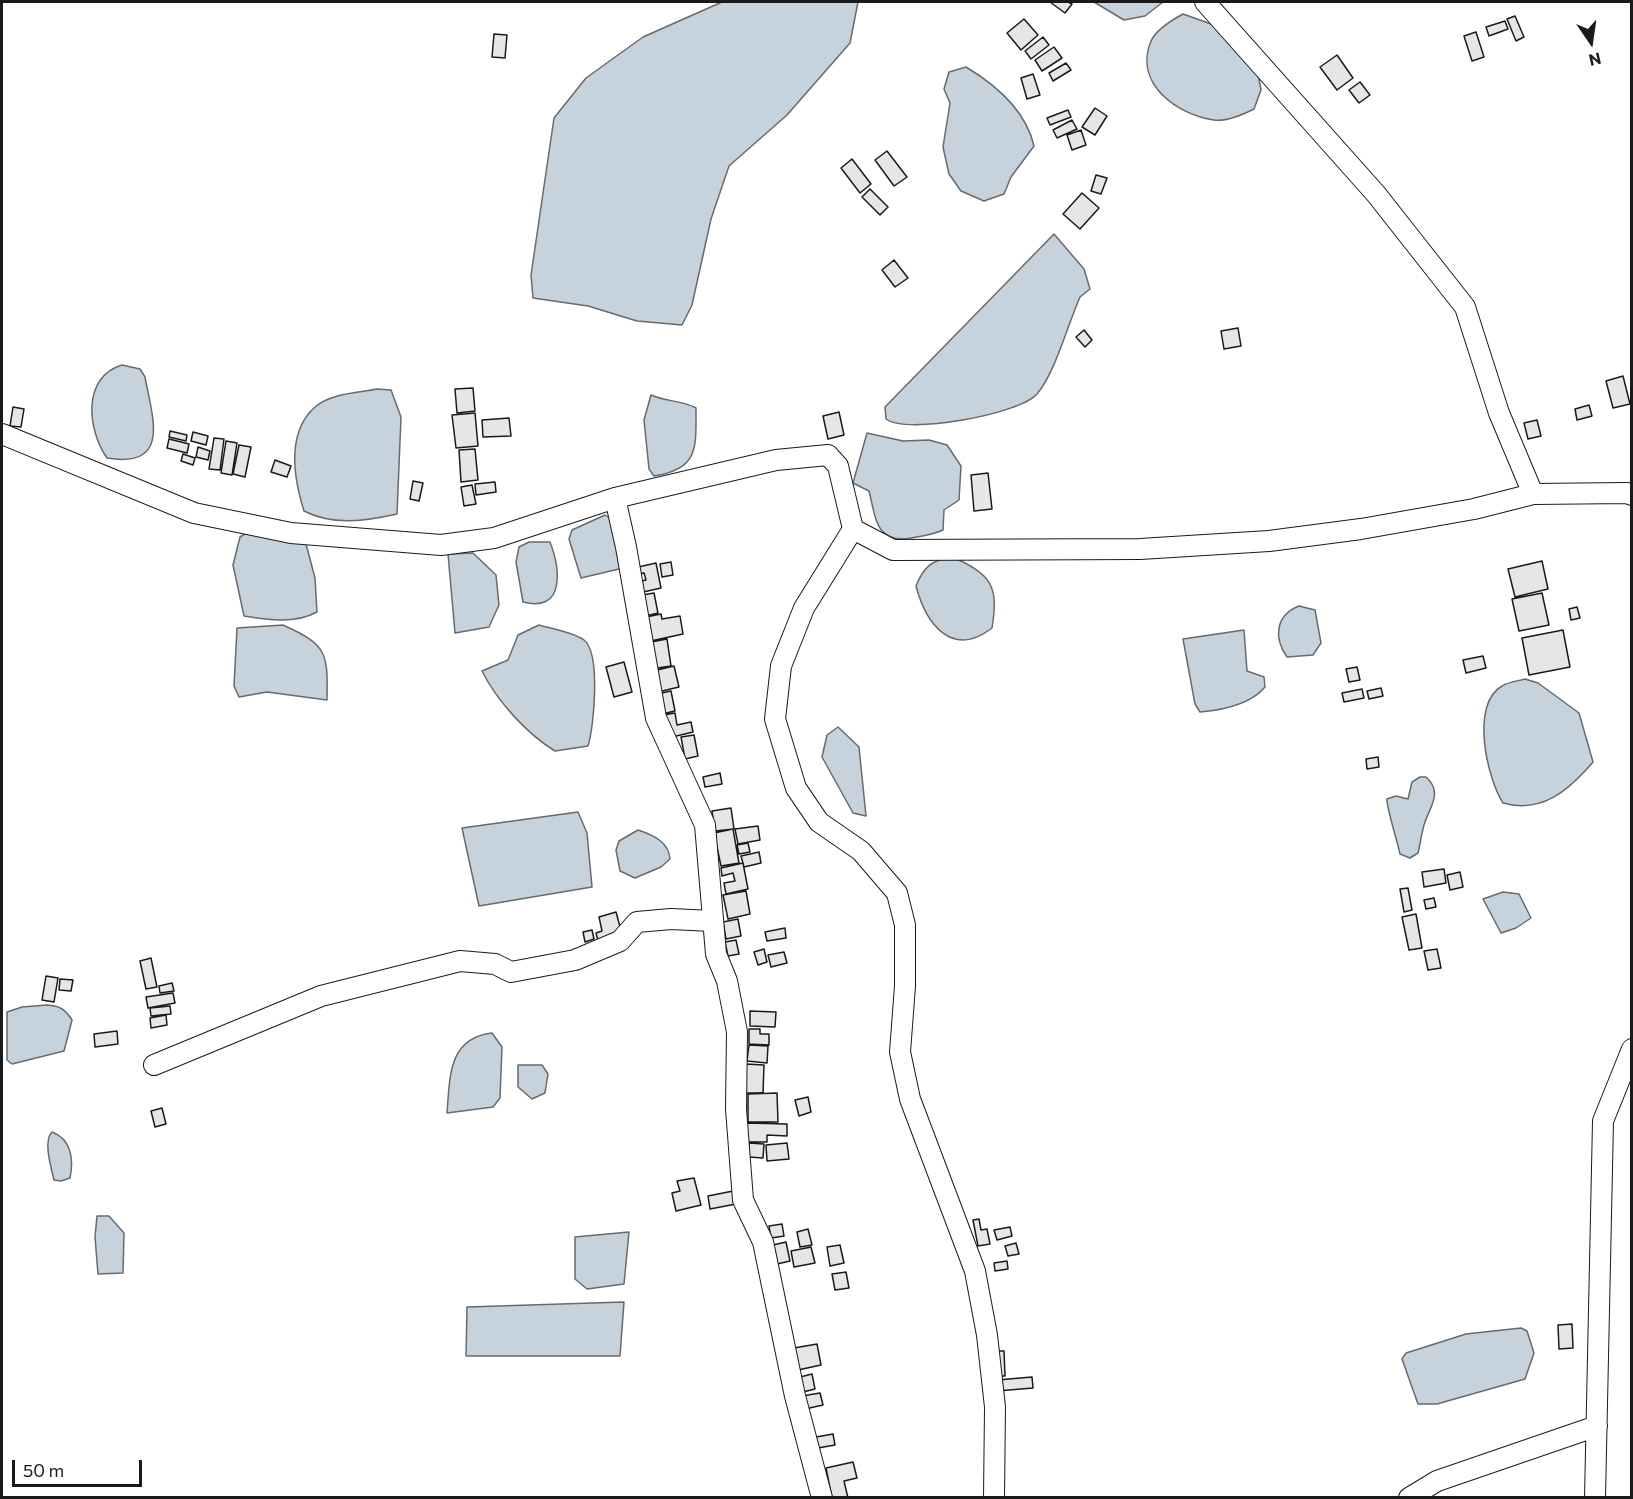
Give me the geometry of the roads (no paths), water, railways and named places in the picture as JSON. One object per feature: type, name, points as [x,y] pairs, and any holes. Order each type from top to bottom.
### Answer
[{"type":"street","points":[[1205,2],[1376,195],[1465,307],[1499,413],[1533,494]]},
{"type":"street","points":[[2,434],[194,513],[291,533],[441,545],[494,538],[615,498],[776,460],[828,455],[838,466],[853,529],[804,608],[782,666],[775,719],[796,788],[819,822],[861,851],[897,892],[905,926],[905,986],[900,1052],[910,1099],[975,1271],[987,1335],[995,1407],[994,1497]]},
{"type":"street","points":[[853,529],[893,550],[1140,549],[1269,541],[1361,529],[1474,509],[1533,494],[1627,493],[1632,495]]},
{"type":"street","points":[[615,498],[656,718],[705,825],[716,954],[727,981],[737,1032],[736,1109],[743,1200],[763,1242],[795,1396],[822,1497]]},
{"type":"street","points":[[154,1065],[321,996],[414,972],[460,961],[495,964],[511,972],[524,970],[575,960],[620,941],[637,922],[671,919],[712,921]]},
{"type":"street","points":[[1595,1497],[1603,1121],[1632,1049]]},
{"type":"street","points":[[1409,1497],[1437,1481],[1597,1426]]}]
